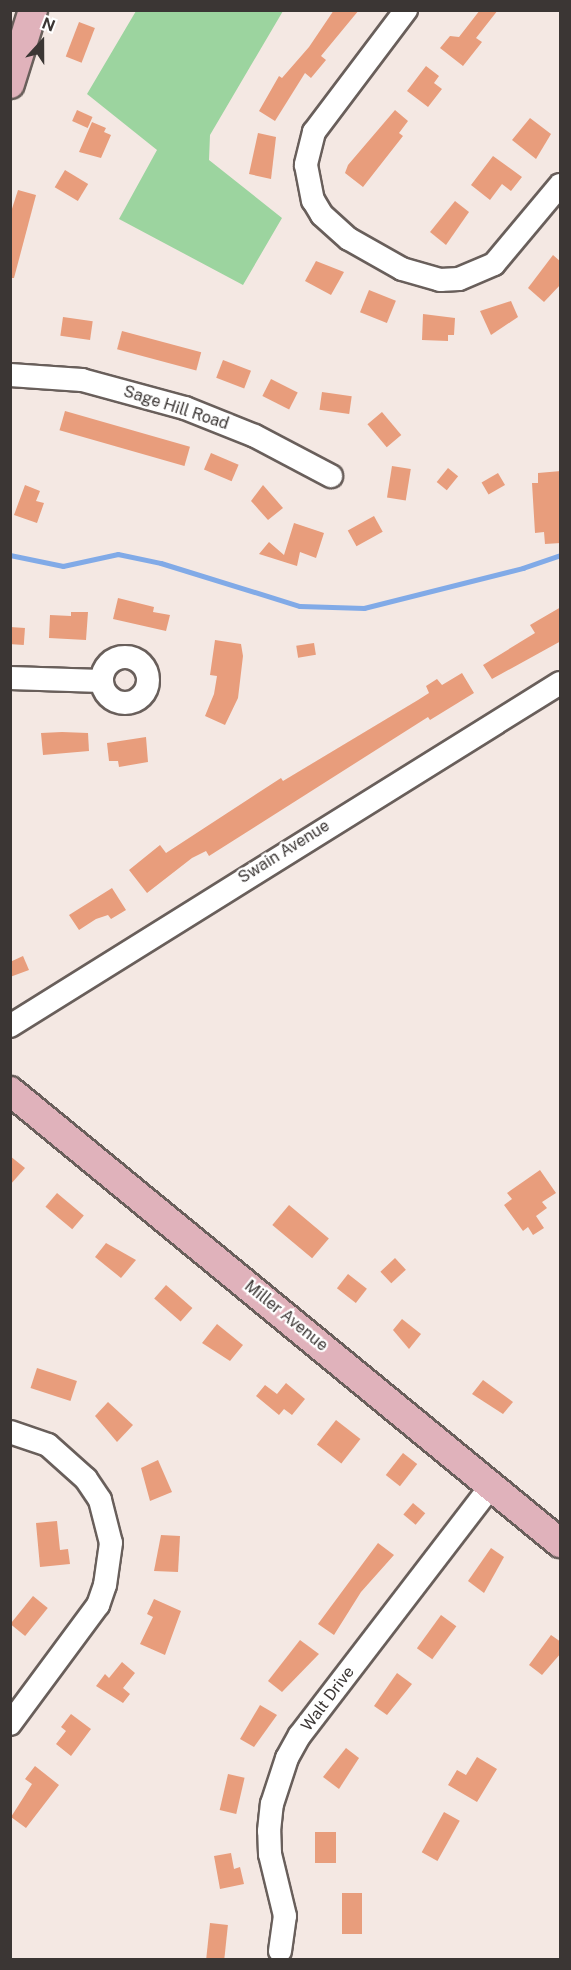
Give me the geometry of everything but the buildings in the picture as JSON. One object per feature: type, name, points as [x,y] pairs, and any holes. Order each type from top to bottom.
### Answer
[{"type":"main road","points":[[10,84],[33,10]]},
{"type":"main road","name":"Miller Avenue","points":[[10,1091],[561,1543]]},
{"type":"street","points":[[406,10],[314,132],[306,165],[312,200],[322,215],[349,239],[402,269],[440,280],[459,279],[494,264],[561,185]]},
{"type":"street","name":"Sage Hill Road","points":[[10,375],[82,380],[185,408],[255,436],[331,476]]},
{"type":"street","points":[[10,678],[101,681]]},
{"type":"street","name":"Swain Avenue","points":[[10,1026],[561,683]]},
{"type":"street","points":[[10,1432],[48,1445],[86,1479],[100,1500],[111,1543],[105,1586],[98,1605],[10,1724]]},
{"type":"street","name":"Walt Drive","points":[[280,1951],[285,1916],[270,1854],[269,1831],[272,1804],[287,1758],[314,1717],[492,1485]]},
{"type":"green space","points":[[136,11],[283,11],[210,135],[209,160],[282,218],[243,285],[119,219],[157,150],[87,94]]},
{"type":"waterway","points":[[10,555],[63,566],[118,554],[161,563],[300,606],[364,608],[523,568],[560,555]]}]
